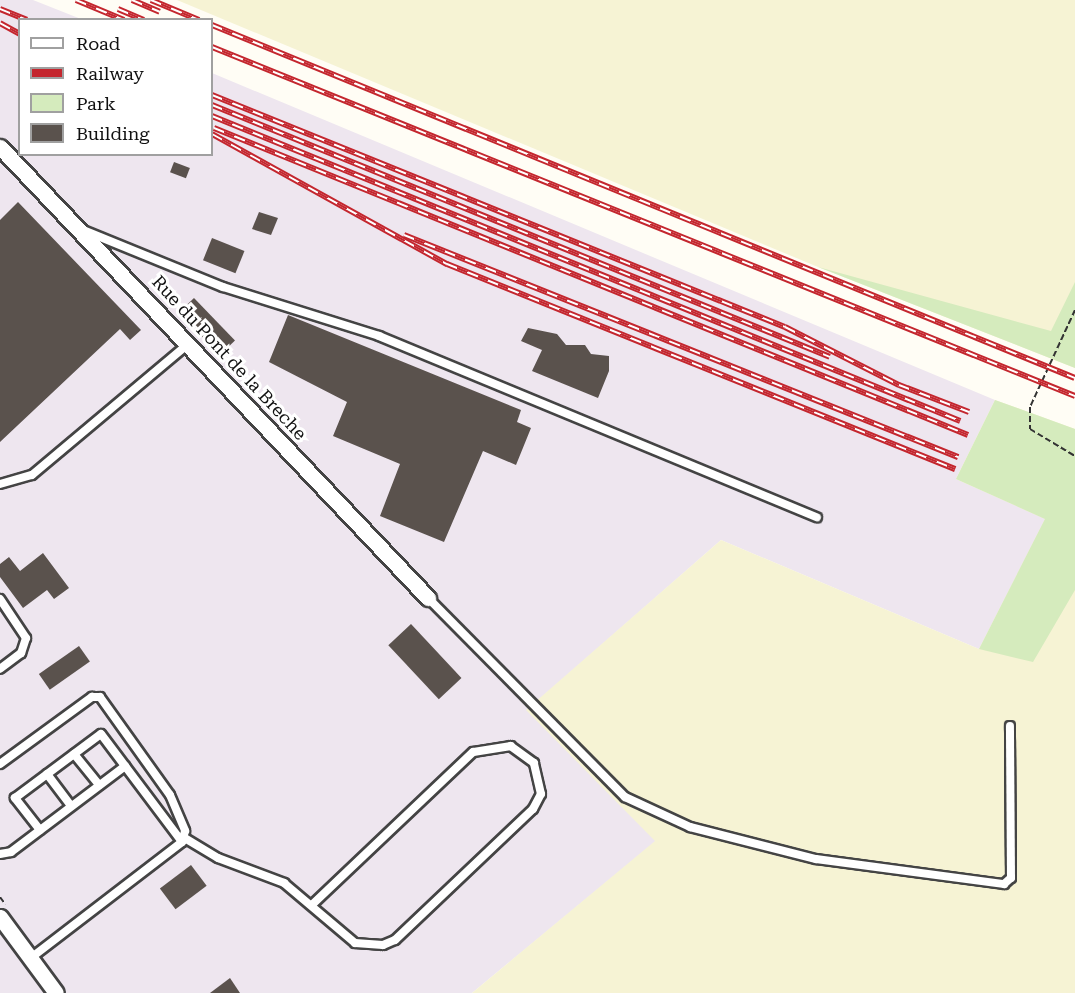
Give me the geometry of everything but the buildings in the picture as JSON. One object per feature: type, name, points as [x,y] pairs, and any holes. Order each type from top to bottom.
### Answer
[{"type":"street","name":"Rue du Pont de la Breche","points":[[0,147],[428,598]]},
{"type":"street","points":[[0,917],[56,993]]},
{"type":"lane","points":[[79,228],[223,287],[379,336],[817,517]]},
{"type":"lane","points":[[0,484],[32,475],[188,344]]},
{"type":"lane","points":[[0,598],[26,639],[21,653],[0,669]]},
{"type":"lane","points":[[428,598],[625,797],[690,827],[816,859],[1004,884],[1011,878],[1010,726]]},
{"type":"lane","points":[[0,764],[92,697],[100,697],[170,795],[182,816],[182,839]]},
{"type":"lane","points":[[40,830],[15,798],[101,734],[182,839],[218,858],[284,883],[313,904],[355,943],[395,940],[533,808],[541,794],[534,763],[511,746],[473,752],[313,904]]},
{"type":"lane","points":[[74,754],[99,786]]},
{"type":"lane","points":[[0,854],[11,852],[125,766]]},
{"type":"lane","points":[[47,774],[71,806]]},
{"type":"lane","points":[[31,958],[182,839]]},
{"type":"path","points":[[1075,310],[1030,407],[1030,429],[1075,456]]},
{"type":"shaded area","points":[[0,0],[33,0],[78,18],[18,18],[18,156],[213,156],[213,73],[995,400],[956,479],[1046,519],[979,649],[721,540],[527,710],[656,841],[472,993],[0,993]]},
{"type":"shaded area","points":[[177,0],[1075,0],[1075,368],[818,267]]},
{"type":"shaded area","points":[[995,400],[1075,429],[1075,993],[472,993],[655,841],[526,710],[721,540],[979,649],[1045,519],[956,479]]},
{"type":"green space","points":[[818,267],[1051,331],[1075,282],[1075,368]]},
{"type":"green space","points":[[995,400],[1075,429],[1075,590],[1033,662],[979,649],[1045,519],[956,479]]},
{"type":"railway","points":[[76,0],[119,18]]},
{"type":"railway","points":[[132,0],[160,12]]},
{"type":"railway","points":[[151,0],[194,18]]},
{"type":"railway","points":[[0,9],[22,18]]},
{"type":"railway","points":[[118,9],[139,18]]},
{"type":"railway","points":[[0,23],[18,33]]},
{"type":"railway","points":[[213,25],[1075,378]]},
{"type":"railway","points":[[213,47],[1075,396]]},
{"type":"railway","points":[[213,95],[785,327],[899,385],[969,412]]},
{"type":"railway","points":[[213,105],[830,357]]},
{"type":"railway","points":[[213,116],[960,421]]},
{"type":"railway","points":[[214,128],[968,435]]},
{"type":"railway","points":[[213,135],[447,264],[955,469]]},
{"type":"railway","points":[[404,235],[958,457]]}]
